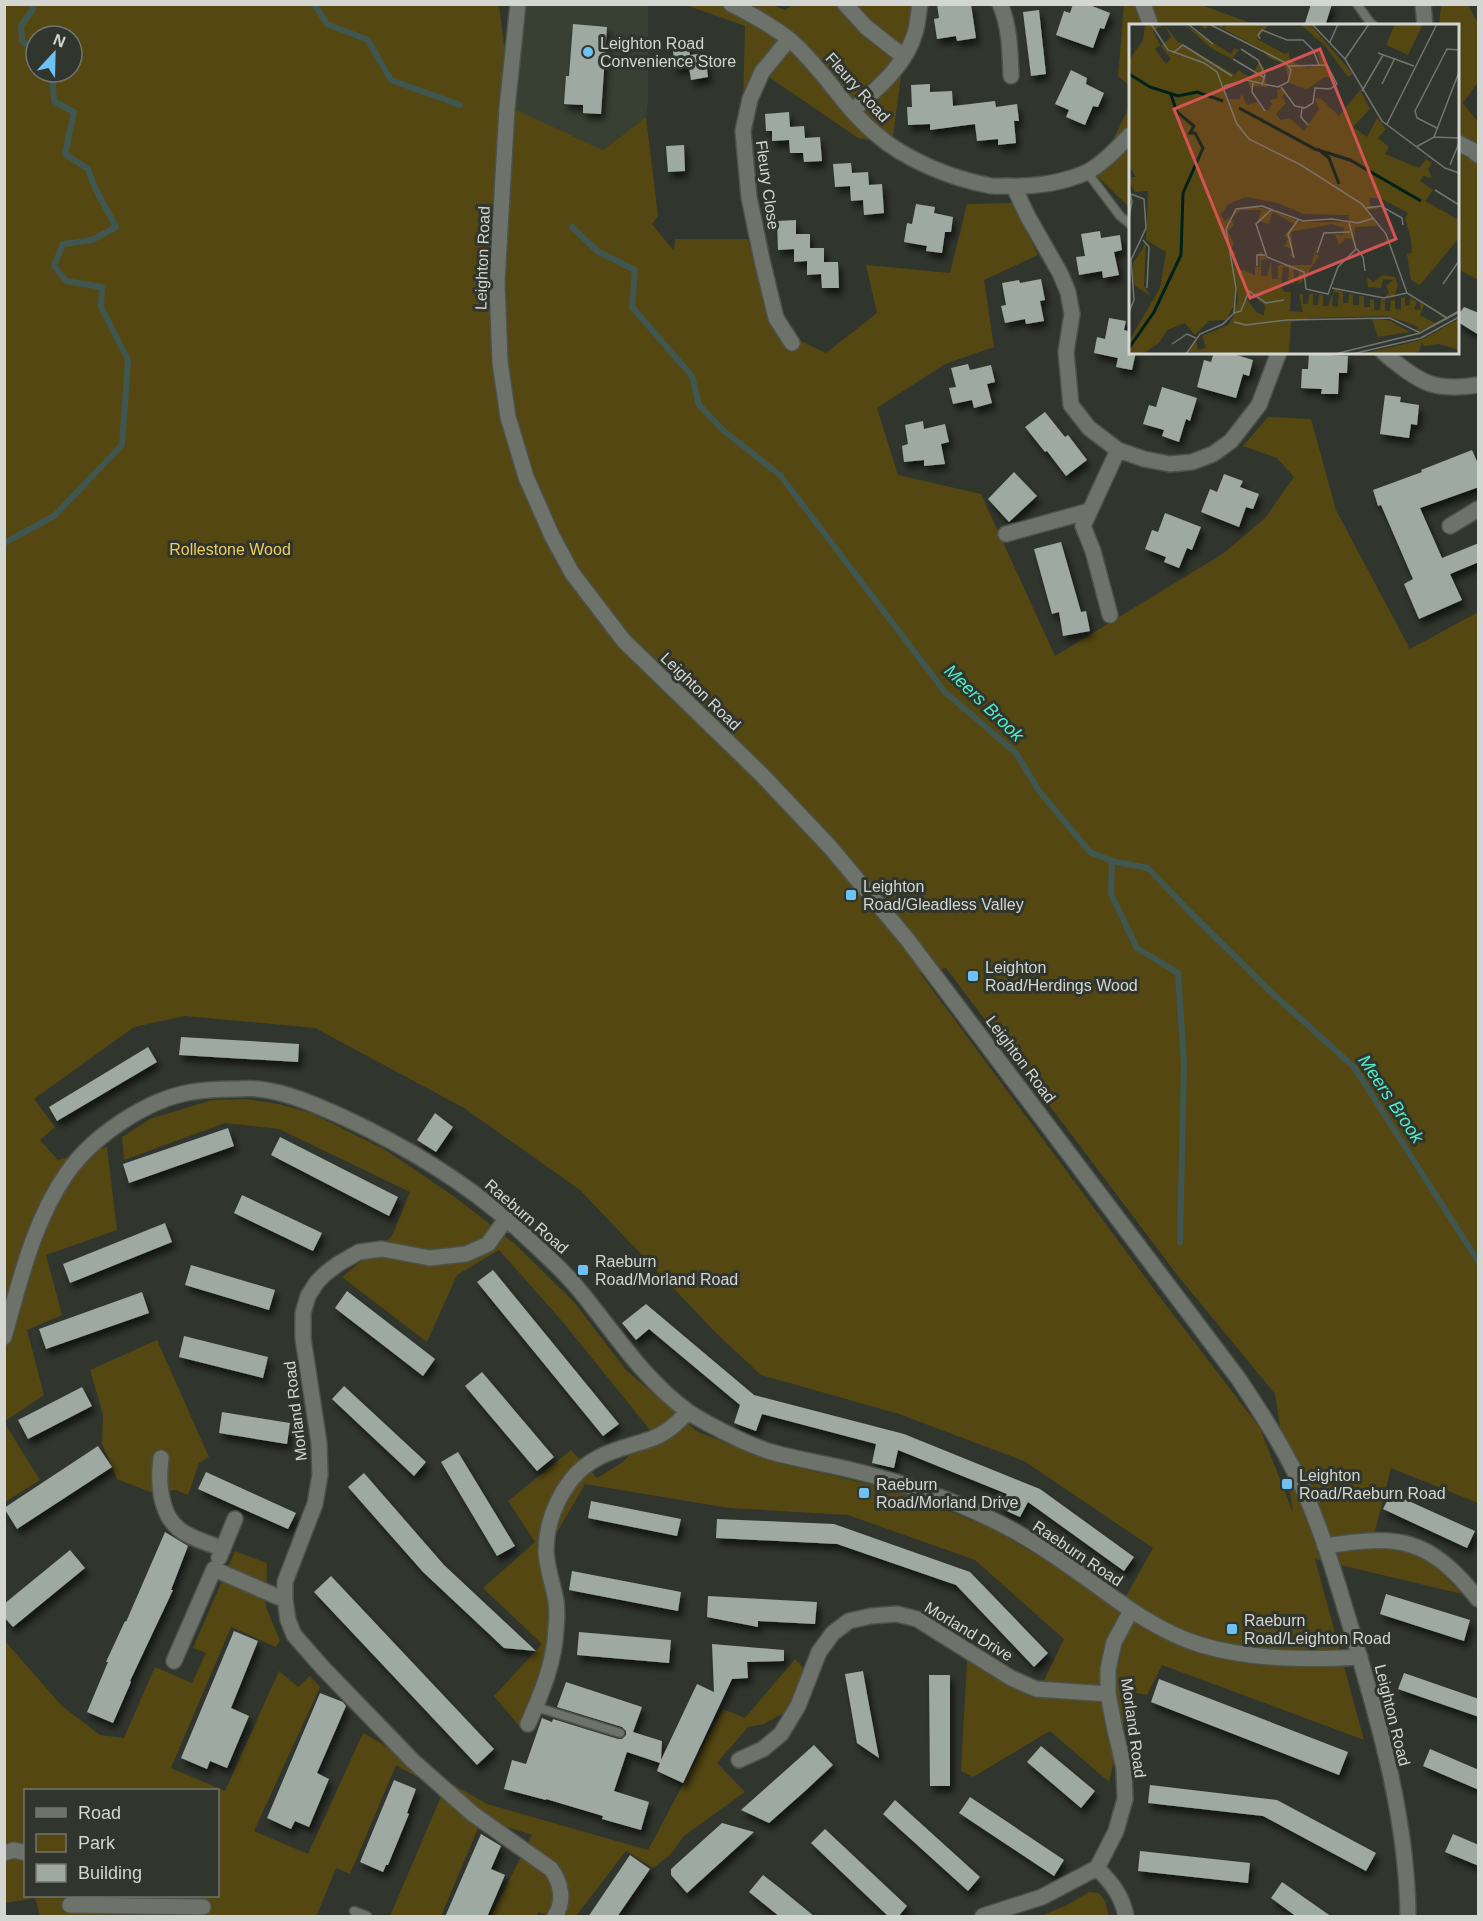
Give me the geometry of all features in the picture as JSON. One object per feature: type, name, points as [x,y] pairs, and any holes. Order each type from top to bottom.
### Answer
[{"type":"street","name":"Leighton Road","points":[[518,4],[507,108],[497,282],[500,362],[508,417],[526,477],[552,536],[572,573],[624,641],[761,774],[830,847],[907,939],[1238,1378],[1277,1439],[1303,1489],[1326,1546],[1360,1657],[1385,1750],[1403,1843],[1408,1917]]},
{"type":"street","name":"Fleury Road","points":[[731,4],[789,39],[876,135],[900,152],[948,174],[987,186],[1035,187],[1056,183],[1087,172],[1129,137]]},
{"type":"street","points":[[845,4],[866,27],[904,57]]},
{"type":"street","points":[[853,110],[881,86],[904,57],[915,33],[920,4]]},
{"type":"street","points":[[1000,4],[1010,41],[1011,76]]},
{"type":"street","points":[[1143,4],[1150,24]]},
{"type":"street","points":[[1423,4],[1425,24]]},
{"type":"street","name":"Fleury Close","points":[[789,39],[762,72],[750,99],[743,131],[749,197],[776,318],[792,343]]},
{"type":"street","points":[[1459,144],[1479,155]]},
{"type":"street","points":[[1014,187],[1068,292],[1072,314],[1066,352],[1071,405],[1089,428],[1118,450],[1144,459],[1170,464],[1192,462],[1213,454],[1231,441],[1259,405],[1278,354]]},
{"type":"street","points":[[1385,354],[1394,363],[1430,384],[1478,390]]},
{"type":"street","points":[[1110,615],[1093,551],[1083,526],[1118,450]]},
{"type":"street","points":[[1450,526],[1479,509]]},
{"type":"street","points":[[1006,534],[1089,511]]},
{"type":"street","name":"Raeburn Road","points":[[4,1337],[34,1235],[52,1197],[69,1170],[90,1146],[121,1123],[155,1103],[188,1093],[256,1088],[320,1107],[365,1128],[428,1162],[480,1197],[572,1281],[646,1374],[687,1412],[732,1437],[768,1451],[858,1471],[920,1490],[991,1519],[1064,1562],[1131,1611],[1163,1629],[1201,1645],[1240,1653],[1287,1658],[1360,1657]]},
{"type":"street","name":"Morland Road","points":[[506,1219],[488,1244],[466,1254],[430,1258],[382,1249],[359,1252],[326,1273],[308,1296],[303,1313],[303,1338],[319,1443],[320,1475],[315,1504],[285,1582],[285,1600],[288,1620],[294,1635],[414,1762],[473,1814],[551,1869],[559,1880],[561,1894],[559,1910],[555,1917]]},
{"type":"street","points":[[528,1724],[550,1665],[556,1632],[557,1604],[546,1552],[549,1527],[557,1500],[573,1477],[592,1461],[616,1449],[653,1438],[677,1423],[687,1412]]},
{"type":"street","points":[[161,1458],[159,1474],[161,1492],[165,1509],[172,1520],[179,1529],[223,1549]]},
{"type":"street","points":[[174,1661],[235,1519]]},
{"type":"street","points":[[1326,1546],[1360,1540],[1395,1541],[1412,1545],[1430,1552],[1445,1563],[1479,1599]]},
{"type":"street","points":[[214,1569],[285,1600]]},
{"type":"street","name":"Morland Road","points":[[1097,1868],[1116,1831],[1125,1799],[1124,1768],[1108,1694],[1108,1670],[1114,1642],[1131,1611]]},
{"type":"street","name":"Morland Drive","points":[[739,1760],[763,1749],[781,1734],[798,1706],[819,1652],[833,1633],[849,1622],[871,1616],[897,1614],[917,1619],[1011,1678],[1036,1689],[1108,1694]]},
{"type":"street","points":[[4,1853],[14,1850],[24,1852]]},
{"type":"street","points":[[983,1917],[1042,1897],[1097,1868],[1113,1884],[1123,1902],[1126,1917]]},
{"type":"street","points":[[70,1906],[203,1906]]},
{"type":"lane","points":[[1357,4],[1372,24]]},
{"type":"lane","points":[[1087,172],[1120,216],[1129,223]]},
{"type":"lane","points":[[536,1707],[620,1733]]},
{"type":"lane","points":[[354,1911],[367,1917]]},
{"type":"shaded area","points":[[526,5],[648,5],[646,117],[603,150],[511,108]]},
{"type":"green space","points":[[794,4],[922,5],[903,61],[892,144],[858,138],[769,77],[743,104],[745,26],[686,5],[772,5],[785,10]]},
{"type":"green space","name":"Rollestone Wood","points":[[5,5],[499,5],[512,108],[603,150],[646,117],[658,216],[652,224],[674,251],[675,239],[748,239],[771,327],[826,353],[877,313],[866,265],[950,273],[967,204],[1012,203],[1038,255],[984,280],[994,347],[945,364],[877,408],[898,475],[981,494],[1055,656],[1224,553],[1265,518],[1294,477],[1277,458],[1243,446],[1268,417],[1311,419],[1336,510],[1410,649],[1478,612],[1478,1503],[1391,1468],[1374,1535],[1428,1559],[1462,1594],[1315,1559],[1364,1740],[1162,1665],[1147,1695],[1131,1692],[1109,1782],[1050,1731],[973,1777],[961,1771],[967,1661],[1035,1699],[1064,1639],[975,1560],[848,1515],[729,1508],[585,1484],[546,1551],[557,1658],[520,1727],[494,1696],[542,1644],[483,1588],[535,1542],[508,1501],[571,1450],[597,1478],[623,1462],[650,1430],[562,1321],[499,1250],[457,1275],[427,1342],[342,1277],[392,1236],[410,1192],[279,1129],[225,1123],[124,1160],[122,1137],[150,1119],[212,1100],[246,1099],[279,1104],[311,1113],[384,1149],[455,1197],[514,1243],[574,1302],[626,1370],[698,1432],[779,1463],[902,1492],[993,1529],[1121,1605],[1153,1548],[1024,1461],[899,1414],[761,1375],[717,1334],[580,1190],[464,1108],[315,1028],[185,1016],[134,1027],[34,1099],[55,1127],[40,1140],[58,1160],[107,1147],[117,1230],[46,1255],[62,1315],[27,1330],[44,1395],[5,1421]],"holes":[[[946,968],[1178,1276],[1275,1394],[1293,1513],[1260,1428],[1159,1296],[920,973]]]},
{"type":"green space","points":[[1124,5],[1201,5],[1252,24],[1129,24],[1129,85],[1118,76]]},
{"type":"green space","points":[[1441,5],[1468,5],[1478,23],[1478,82],[1463,103],[1478,122],[1478,280],[1459,270],[1459,24],[1439,24]]},
{"type":"green space","points":[[1129,107],[1129,207],[1096,175]]},
{"type":"green space","points":[[157,1340],[209,1457],[199,1463],[188,1495],[176,1490],[153,1493],[117,1479],[102,1444],[103,1414],[90,1370]]},
{"type":"green space","points":[[5,1424],[40,1480],[4,1502]]},
{"type":"green space","points":[[235,1551],[267,1563],[266,1607],[280,1641],[276,1647],[231,1627],[171,1768],[225,1791],[279,1671],[298,1687],[310,1676],[320,1687],[254,1831],[308,1854],[363,1733],[487,1804],[648,1850],[723,1709],[745,1718],[795,1659],[807,1672],[787,1711],[764,1724],[748,1727],[717,1763],[745,1792],[684,1836],[670,1855],[653,1868],[626,1851],[576,1916],[548,1916],[539,1912],[536,1916],[491,1916],[532,1835],[482,1819],[441,1916],[390,1916],[443,1792],[396,1765],[350,1874],[336,1868],[317,1915],[320,1916],[40,1916],[35,1898],[5,1903],[4,1640],[62,1706],[100,1735],[124,1738],[155,1667],[192,1683],[206,1653],[193,1648]]},
{"type":"green space","points":[[1089,1892],[1099,1893],[1105,1901],[1109,1916],[1041,1916],[1067,1905]]},
{"type":"building","points":[[937,4],[971,4],[976,38],[957,41],[956,36],[937,39],[934,19],[939,18]]},
{"type":"building","points":[[1073,4],[1087,4],[1110,13],[1104,29],[1100,28],[1093,48],[1056,35],[1064,11],[1070,13]]},
{"type":"building","points":[[1311,4],[1332,4],[1326,24],[1305,24]]},
{"type":"building","points":[[1039,10],[1046,74],[1031,76],[1023,12]]},
{"type":"building","name":"Leighton Road Convenience Store","points":[[573,24],[607,27],[601,114],[583,113],[583,105],[564,104],[566,76],[569,76]]},
{"type":"building","points":[[687,40],[690,55],[705,53],[708,77],[691,80],[689,67],[675,69],[672,43]]},
{"type":"building","points":[[1071,70],[1087,78],[1086,84],[1104,93],[1098,107],[1093,106],[1085,125],[1066,117],[1069,110],[1055,104]]},
{"type":"building","points":[[930,84],[930,92],[952,91],[953,106],[995,101],[996,107],[1017,104],[1019,121],[1014,121],[1016,143],[998,145],[998,139],[977,141],[975,124],[930,130],[930,124],[908,125],[907,107],[912,107],[911,85]]},
{"type":"building","points":[[789,112],[790,127],[804,126],[805,138],[820,137],[822,161],[804,162],[803,153],[790,153],[789,140],[772,141],[772,131],[766,131],[765,114]]},
{"type":"building","points":[[684,145],[685,171],[668,172],[666,146]]},
{"type":"building","points":[[851,163],[852,173],[868,172],[869,185],[882,184],[884,213],[864,215],[863,200],[851,201],[850,186],[835,187],[833,164]]},
{"type":"building","points":[[916,204],[935,207],[934,213],[953,217],[951,232],[945,232],[942,253],[926,251],[927,246],[904,242],[907,223],[912,224]]},
{"type":"building","points":[[796,220],[796,234],[810,234],[810,248],[824,248],[824,262],[838,262],[839,288],[822,288],[821,274],[807,275],[807,261],[794,262],[794,249],[778,250],[777,221]]},
{"type":"building","points":[[1100,231],[1101,238],[1120,235],[1122,250],[1114,252],[1119,275],[1103,278],[1102,271],[1079,275],[1076,257],[1085,256],[1081,234]]},
{"type":"building","points":[[1041,279],[1045,300],[1040,301],[1044,321],[1026,324],[1025,319],[1005,323],[1001,306],[1006,305],[1002,283],[1019,280],[1020,283]]},
{"type":"building","points":[[1464,307],[1479,313],[1479,335],[1459,323],[1459,314]]},
{"type":"building","points":[[1109,318],[1126,321],[1124,330],[1129,331],[1129,354],[1136,354],[1132,370],[1116,367],[1118,358],[1094,353],[1097,337],[1105,339]]},
{"type":"building","points":[[1213,354],[1234,354],[1253,360],[1249,376],[1243,374],[1236,398],[1197,387],[1204,360],[1211,362]]},
{"type":"building","points":[[1309,354],[1348,356],[1347,373],[1339,373],[1338,394],[1321,394],[1322,389],[1301,388],[1302,369],[1308,369]]},
{"type":"building","points":[[968,364],[970,370],[991,365],[995,382],[987,384],[992,403],[974,408],[972,400],[953,404],[949,388],[956,387],[951,368]]},
{"type":"building","points":[[1162,387],[1197,398],[1190,421],[1186,419],[1179,442],[1162,436],[1164,430],[1143,424],[1149,405],[1156,407]]},
{"type":"building","points":[[1385,395],[1401,397],[1400,402],[1419,405],[1417,425],[1411,424],[1409,438],[1380,434]]},
{"type":"building","points":[[1045,412],[1065,437],[1068,435],[1087,460],[1066,476],[1025,427]]},
{"type":"building","points":[[923,421],[924,429],[945,424],[949,442],[941,444],[945,464],[924,466],[924,460],[904,462],[902,446],[908,444],[905,425]]},
{"type":"building","points":[[1472,450],[1479,466],[1479,487],[1420,508],[1442,558],[1479,543],[1479,562],[1450,574],[1462,600],[1419,619],[1404,584],[1413,579],[1381,505],[1378,506],[1373,490]]},
{"type":"building","points":[[1014,472],[1037,496],[1009,522],[988,499]]},
{"type":"building","points":[[1224,474],[1243,481],[1240,487],[1259,494],[1253,509],[1246,507],[1239,527],[1201,512],[1210,489],[1217,492]]},
{"type":"building","points":[[1165,513],[1201,527],[1192,550],[1187,548],[1179,568],[1164,562],[1166,557],[1145,549],[1152,530],[1158,532]]},
{"type":"building","points":[[1061,542],[1081,612],[1086,611],[1090,631],[1063,636],[1059,612],[1052,614],[1034,549]]},
{"type":"building","points":[[181,1037],[299,1044],[298,1062],[179,1055]]},
{"type":"building","points":[[148,1047],[157,1062],[57,1121],[49,1107]]},
{"type":"building","points":[[435,1113],[453,1127],[436,1152],[417,1140]]},
{"type":"building","points":[[228,1128],[234,1146],[129,1183],[123,1164]]},
{"type":"building","points":[[280,1137],[398,1197],[389,1216],[271,1155]]},
{"type":"building","points":[[242,1195],[322,1233],[313,1251],[234,1213]]},
{"type":"building","points":[[165,1223],[172,1242],[70,1283],[63,1264]]},
{"type":"building","points":[[191,1265],[275,1290],[269,1310],[185,1285]]},
{"type":"building","points":[[493,1270],[619,1424],[603,1436],[477,1282]]},
{"type":"building","points":[[347,1291],[435,1359],[423,1376],[335,1308]]},
{"type":"building","points":[[142,1292],[149,1313],[46,1349],[39,1329]]},
{"type":"building","points":[[646,1304],[754,1395],[904,1434],[1040,1489],[1134,1557],[1124,1571],[1028,1502],[1020,1517],[1000,1508],[1007,1494],[898,1450],[894,1468],[872,1463],[876,1444],[762,1414],[756,1431],[734,1423],[740,1405],[649,1329],[636,1340],[622,1323]]},
{"type":"building","points":[[184,1336],[268,1357],[263,1378],[179,1357]]},
{"type":"building","points":[[482,1372],[554,1457],[537,1471],[465,1386]]},
{"type":"building","points":[[344,1386],[426,1462],[414,1476],[332,1399]]},
{"type":"building","points":[[82,1387],[92,1406],[28,1439],[18,1420]]},
{"type":"building","points":[[222,1412],[290,1423],[287,1444],[219,1433]]},
{"type":"building","points":[[98,1446],[112,1467],[17,1529],[4,1508]]},
{"type":"building","points":[[458,1452],[515,1546],[497,1556],[441,1462]]},
{"type":"building","points":[[206,1472],[296,1513],[288,1529],[198,1489]]},
{"type":"building","points":[[364,1473],[444,1565],[536,1651],[504,1648],[423,1572],[348,1487]]},
{"type":"building","points":[[1391,1493],[1475,1531],[1467,1548],[1383,1509]]},
{"type":"building","points":[[591,1501],[681,1519],[677,1536],[588,1518]]},
{"type":"building","points":[[717,1519],[834,1524],[970,1572],[1048,1653],[1034,1667],[956,1585],[837,1544],[716,1538]]},
{"type":"building","points":[[165,1532],[188,1546],[171,1590],[173,1590],[113,1723],[87,1712],[108,1662],[106,1662]]},
{"type":"building","points":[[70,1550],[85,1568],[13,1627],[4,1617],[4,1604]]},
{"type":"building","points":[[572,1571],[681,1592],[678,1611],[569,1590]]},
{"type":"building","points":[[331,1576],[494,1749],[477,1765],[314,1592]]},
{"type":"building","points":[[1386,1594],[1470,1620],[1464,1641],[1380,1614]]},
{"type":"building","points":[[708,1596],[817,1602],[815,1624],[758,1621],[758,1627],[707,1617]]},
{"type":"building","points":[[234,1631],[258,1641],[231,1708],[249,1716],[227,1768],[210,1761],[207,1769],[181,1758]]},
{"type":"building","points":[[579,1632],[671,1640],[669,1663],[577,1655]]},
{"type":"building","points":[[712,1644],[784,1650],[784,1661],[747,1662],[748,1678],[732,1679],[683,1783],[657,1771],[660,1763],[627,1752],[614,1791],[649,1802],[641,1830],[602,1819],[603,1816],[504,1789],[512,1760],[526,1764],[542,1718],[552,1722],[553,1719],[618,1739],[626,1735],[622,1727],[557,1707],[566,1682],[642,1707],[633,1732],[662,1741],[661,1760],[697,1684],[714,1692]]},
{"type":"building","points":[[863,1671],[879,1758],[857,1743],[845,1674]]},
{"type":"building","points":[[1404,1673],[1479,1699],[1479,1717],[1398,1689]]},
{"type":"building","points":[[929,1675],[950,1675],[950,1786],[930,1786]]},
{"type":"building","points":[[1159,1679],[1348,1752],[1339,1775],[1151,1702]]},
{"type":"building","points":[[320,1693],[343,1702],[346,1706],[317,1773],[329,1779],[309,1827],[295,1821],[291,1829],[267,1818]]},
{"type":"building","points":[[814,1745],[833,1765],[804,1792],[769,1823],[741,1810]]},
{"type":"building","points":[[1041,1746],[1095,1791],[1081,1808],[1027,1762]]},
{"type":"building","points":[[1430,1749],[1479,1770],[1479,1790],[1423,1766]]},
{"type":"building","points":[[394,1780],[416,1789],[407,1813],[409,1814],[383,1872],[360,1862]]},
{"type":"building","points":[[1150,1785],[1277,1800],[1376,1853],[1366,1871],[1263,1816],[1148,1803]]},
{"type":"building","points":[[970,1797],[1064,1860],[1054,1876],[959,1813]]},
{"type":"building","points":[[895,1800],[980,1877],[968,1891],[883,1814]]},
{"type":"building","points":[[722,1823],[754,1832],[687,1893],[671,1875],[671,1869]]},
{"type":"building","points":[[825,1829],[907,1906],[898,1917],[889,1917],[811,1843]]},
{"type":"building","points":[[481,1834],[501,1846],[491,1869],[505,1875],[487,1917],[445,1917]]},
{"type":"building","points":[[1453,1834],[1479,1845],[1479,1866],[1445,1852]]},
{"type":"building","points":[[1140,1851],[1250,1863],[1248,1883],[1138,1871]]},
{"type":"building","points":[[630,1855],[650,1869],[617,1917],[588,1917]]},
{"type":"building","points":[[763,1875],[815,1917],[780,1917],[749,1892]]},
{"type":"building","points":[[1282,1882],[1332,1917],[1297,1917],[1271,1898]]},
{"type":"waterway","points":[[24,42],[21,26],[33,9],[32,4]]},
{"type":"waterway","name":"Meers Brook","points":[[314,4],[327,24],[368,40],[391,80],[460,105]]},
{"type":"waterway","points":[[4,543],[54,516],[122,445],[128,360],[101,307],[102,287],[66,281],[54,266],[63,244],[92,240],[116,227],[94,186],[88,169],[65,154],[74,112],[54,101],[53,84]]},
{"type":"waterway","name":"Meers Brook","points":[[572,227],[597,251],[635,270],[632,307],[692,376],[699,405],[724,431],[780,475],[945,692],[1016,753],[1039,791],[1090,852],[1112,861],[1148,868],[1271,992],[1354,1067],[1478,1261]]},
{"type":"waterway","points":[[1112,861],[1111,894],[1137,948],[1178,973],[1184,1063],[1180,1242]]},
{"type":"place","name":"Leighton Road Convenience Store","points":[[588,52]]},
{"type":"place","name":"Leighton Road/Gleadless Valley","points":[[851,895]]},
{"type":"place","name":"Leighton Road/Herdings Wood","points":[[973,976]]},
{"type":"place","name":"Raeburn Road/Morland Road","points":[[583,1270]]},
{"type":"place","name":"Leighton Road/Raeburn Road","points":[[1287,1484]]},
{"type":"place","name":"Raeburn Road/Morland Drive","points":[[864,1493]]},
{"type":"place","name":"Raeburn Road/Leighton Road","points":[[1232,1629]]}]
